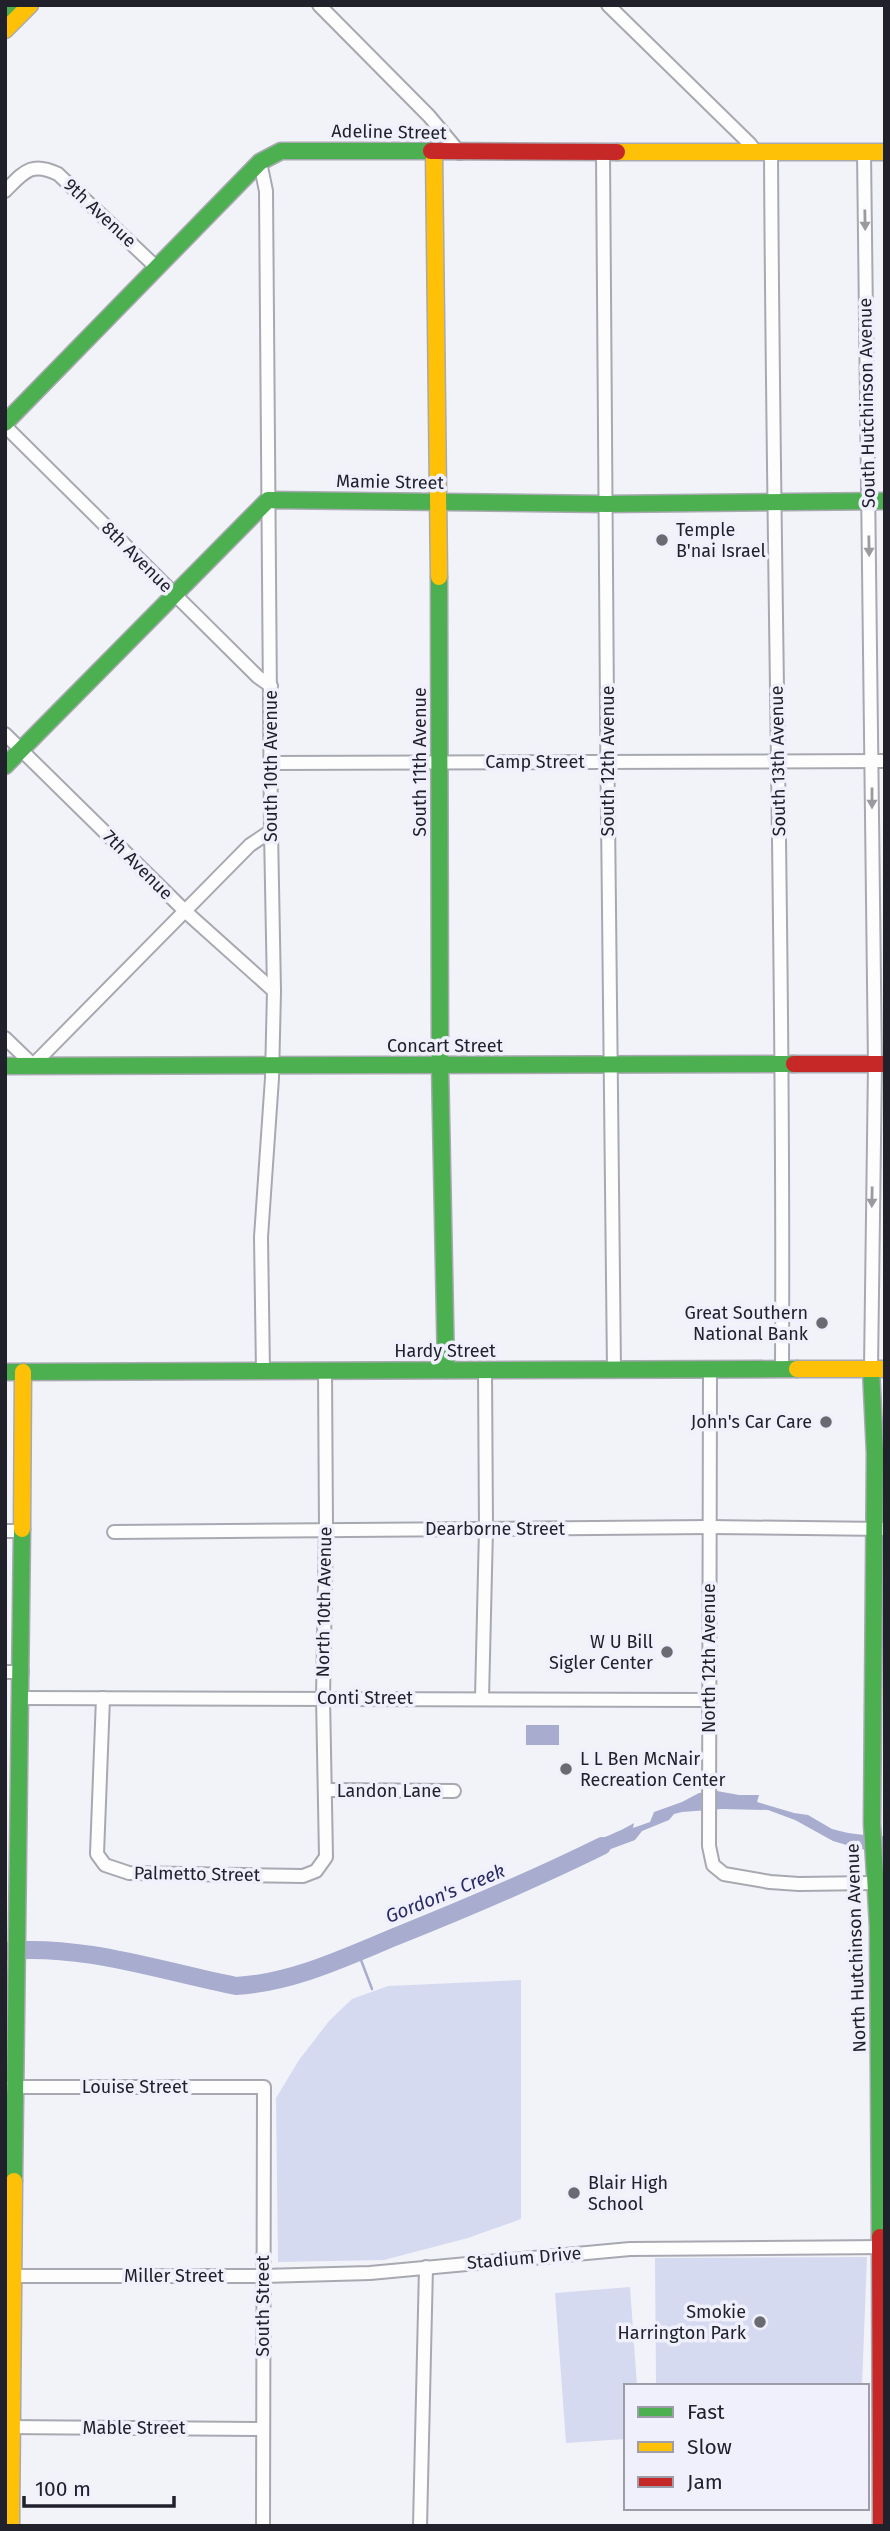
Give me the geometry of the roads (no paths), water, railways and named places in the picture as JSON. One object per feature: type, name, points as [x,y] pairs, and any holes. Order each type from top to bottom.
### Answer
[{"type":"street","points":[[5,9],[20,5]]},
{"type":"street","points":[[5,30],[30,5]]},
{"type":"street","points":[[608,5],[750,144],[763,152]]},
{"type":"street","points":[[321,6],[429,116],[460,153]]},
{"type":"street","name":"Adeline Street","points":[[5,425],[260,162],[273,154],[289,150],[434,153],[885,152]]},
{"type":"street","name":"South 13th Avenue","points":[[763,152],[778,761],[782,1369]]},
{"type":"street","name":"South Hutchinson Avenue","points":[[864,152],[868,501],[878,761],[880,1065],[871,1252],[878,1369]]},
{"type":"street","name":"South 11th Avenue","points":[[434,153],[439,502],[440,1065],[446,1370]]},
{"type":"street","name":"South 12th Avenue","points":[[603,153],[609,1065],[614,1370]]},
{"type":"street","name":"South 10th Avenue","points":[[260,162],[266,191],[274,991],[261,1237],[263,1371]]},
{"type":"street","name":"9th Avenue","points":[[5,191],[21,175],[37,167],[58,174],[157,268]]},
{"type":"street","name":"8th Avenue","points":[[5,425],[258,677],[271,686]]},
{"type":"street","points":[[5,766],[268,500]]},
{"type":"street","name":"Mamie Street","points":[[268,500],[607,504],[885,501]]},
{"type":"street","name":"7th Avenue","points":[[5,734],[186,912],[274,991]]},
{"type":"street","name":"Camp Street","points":[[270,763],[878,761]]},
{"type":"street","points":[[5,1038],[33,1065],[250,845],[271,831]]},
{"type":"street","name":"Concart Street","points":[[5,1066],[880,1065]]},
{"type":"street","name":"Hardy Street","points":[[5,1372],[878,1369]]},
{"type":"street","name":"North Hutchinson Avenue","points":[[878,1369],[880,1528],[872,1824],[881,1977],[881,2526]]},
{"type":"street","points":[[482,1698],[486,1529],[485,1370]]},
{"type":"street","name":"North 12th Avenue","points":[[710,1370],[709,1846],[713,1865],[724,1874],[799,1884],[873,1876]]},
{"type":"street","name":"North 10th Avenue","points":[[316,1871],[326,1857],[323,1697],[325,1371]]},
{"type":"street","points":[[11,2526],[10,2087],[17,1974],[12,1813],[22,1672],[23,1372]]},
{"type":"street","name":"Dearborne Street","points":[[114,1532],[880,1528]]},
{"type":"street","points":[[5,1531],[23,1531]]},
{"type":"street","points":[[5,1672],[22,1672]]},
{"type":"street","name":"Conti Street","points":[[21,1698],[709,1700]]},
{"type":"street","name":"Palmetto Street","points":[[103,1698],[97,1854],[104,1865],[129,1873],[303,1876],[316,1871]]},
{"type":"street","name":"Landon Lane","points":[[325,1790],[454,1791]]},
{"type":"street","name":"Louise Street","points":[[10,2087],[264,2087]]},
{"type":"street","name":"South Street","points":[[263,2526],[264,2087]]},
{"type":"street","name":"Stadium Drive","points":[[426,2267],[630,2249],[882,2247]]},
{"type":"street","points":[[420,2526],[428,2282],[426,2267]]},
{"type":"street","name":"Miller Street","points":[[10,2276],[263,2276],[370,2273],[426,2267]]},
{"type":"street","name":"Mable Street","points":[[9,2427],[263,2429]]},
{"type":"waterway","name":"Gordon's Creek","points":[[5,1951],[64,1951],[122,1960],[236,1986],[257,1984],[278,1980],[338,1960],[501,1893],[602,1846]]},
{"type":"waterway","points":[[354,1953],[361,1960],[372,1989]]},
{"type":"place","name":"Temple B'nai Israel","points":[[662,540]]},
{"type":"place","name":"Great Southern National Bank","points":[[822,1323]]},
{"type":"place","name":"John's Car Care","points":[[826,1422]]},
{"type":"place","name":"W U Bill Sigler Center","points":[[667,1652]]},
{"type":"place","name":"L L Ben McNair Recreation Center","points":[[566,1769]]},
{"type":"place","name":"Blair High School","points":[[574,2193]]},
{"type":"place","name":"Smokie Harrington Park","points":[[760,2322]]}]
